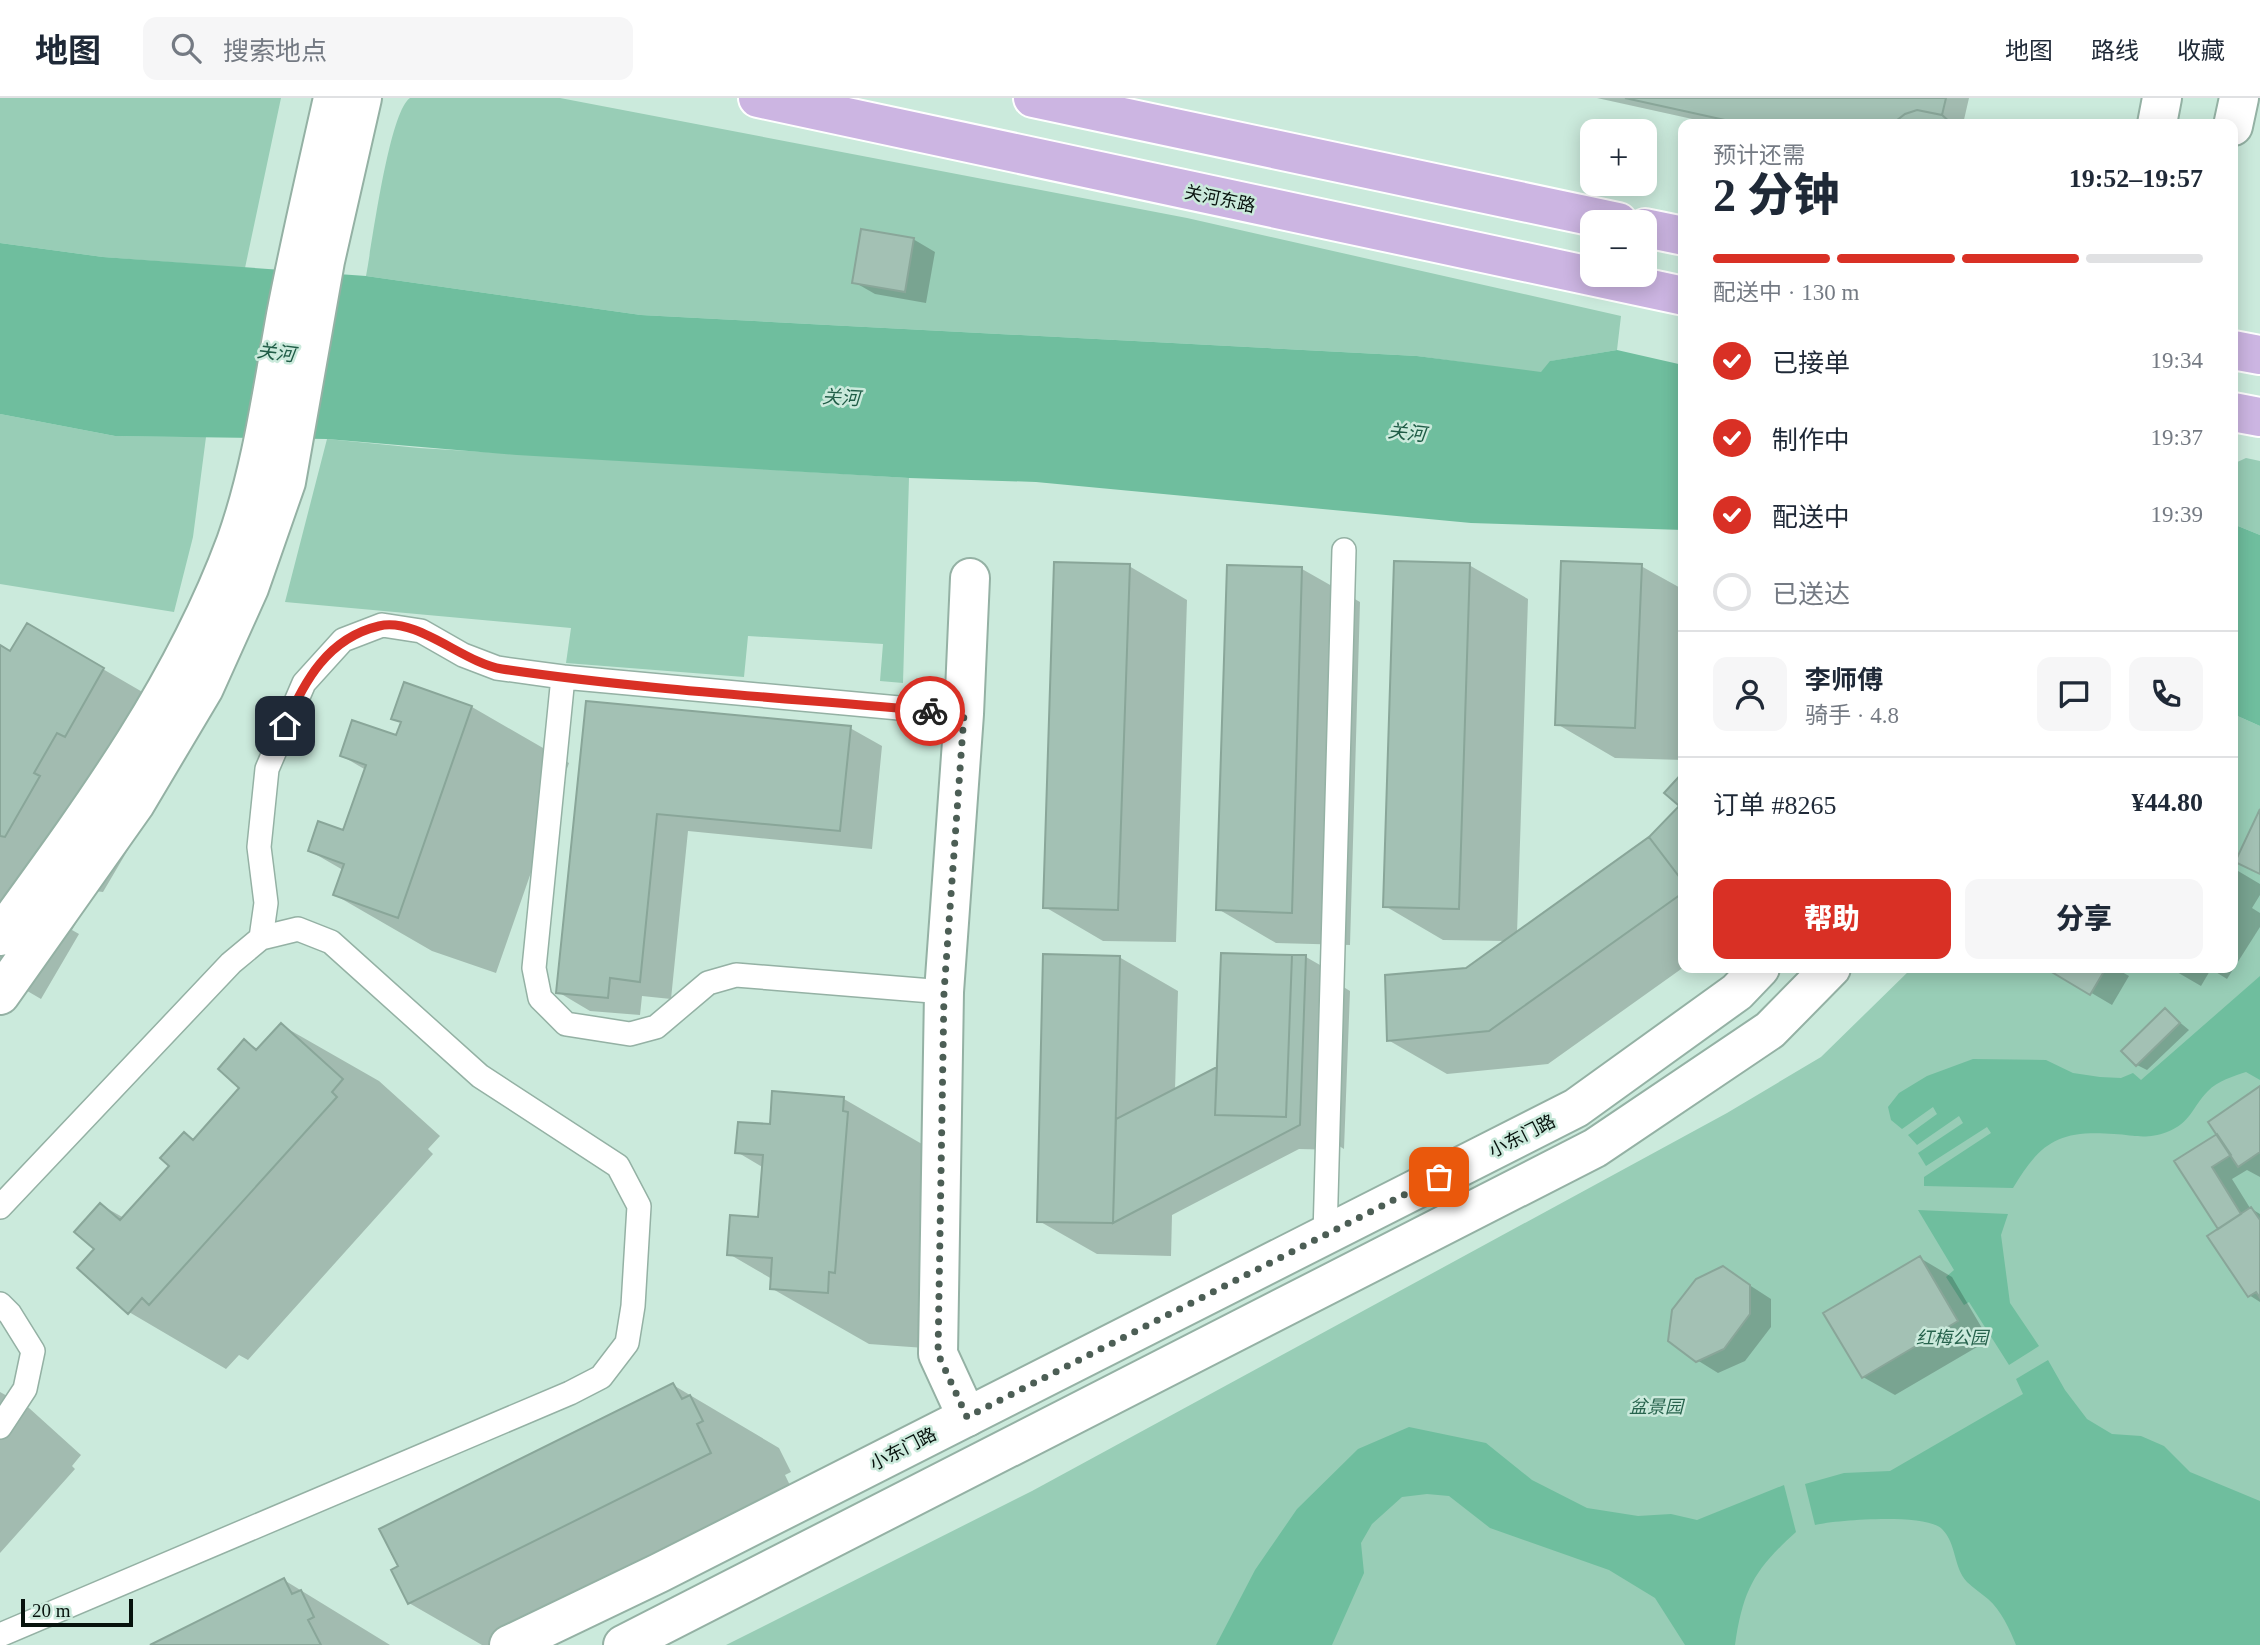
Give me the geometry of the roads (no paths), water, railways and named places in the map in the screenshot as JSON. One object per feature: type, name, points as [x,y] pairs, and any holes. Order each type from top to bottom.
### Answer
[{"type":"main road","points":[[0,995],[135,804],[204,688],[249,588],[311,260],[333,98]]},
{"type":"main road","points":[[311,260],[362,98]]},
{"type":"main road","name":"关河东路","points":[[758,98],[1678,295]]},
{"type":"main road","points":[[2158,119],[2161,98]]},
{"type":"main road","points":[[2234,119],[2239,98]]},
{"type":"main road","points":[[1063,101],[1580,214]]},
{"type":"main road","points":[[1657,230],[1678,235]]},
{"type":"main road","points":[[2238,351],[2260,355]]},
{"type":"main road","points":[[2238,413],[2260,417]]},
{"type":"main road","points":[[0,936],[103,793],[179,671],[235,544],[271,482]]},
{"type":"main road","points":[[967,1417],[938,1354],[944,992],[964,714],[970,578]]},
{"type":"main road","name":"小东门路","points":[[509,1645],[967,1417],[1576,1108],[1737,992],[1755,973]]},
{"type":"main road","points":[[623,1645],[1595,1148],[1770,1030],[1826,973]]},
{"type":"lane","points":[[1325,1235],[1344,550]]},
{"type":"lane","points":[[261,939],[266,903],[258,847],[267,769],[304,683],[343,639],[382,625],[421,631],[463,655],[497,668],[563,677],[964,714]]},
{"type":"lane","points":[[563,677],[534,968],[540,998],[566,1024],[630,1034],[656,1027],[708,983],[736,975],[944,992]]},
{"type":"lane","points":[[0,1207],[230,963],[261,939],[298,929],[331,942],[480,1076],[618,1166],[639,1206],[633,1306],[627,1343],[601,1377],[570,1393],[0,1635]]},
{"type":"lane","points":[[0,1304],[10,1314],[33,1351],[25,1389],[0,1427]]},
{"type":"water","name":"关河","points":[[0,243],[103,257],[366,276],[641,315],[1417,356],[1541,372],[1550,361],[1617,350],[1678,364],[1678,530],[1471,523],[1036,482],[909,478],[517,455],[327,439],[115,436],[0,414]]},
{"type":"water","points":[[2238,526],[2260,535],[2260,726],[2238,716]]},
{"type":"water","points":[[2260,976],[2260,1080],[2246,1072],[2212,1087],[2181,1124],[2167,1132],[2146,1136],[2079,1134],[2053,1142],[2033,1160],[2013,1188],[1924,1186],[1924,1177],[1991,1133],[1987,1127],[1926,1166],[1918,1153],[1963,1123],[1959,1116],[1917,1145],[1908,1135],[1937,1114],[1933,1107],[1902,1129],[1891,1120],[1888,1107],[1899,1093],[1927,1076],[1973,1059],[2046,1060],[2073,1073],[2121,1078],[2133,1073],[2141,1080]]},
{"type":"water","points":[[1918,1210],[2008,1214],[2001,1235],[2010,1303],[2039,1346],[2009,1365],[1969,1302],[1964,1305],[1946,1277],[1954,1270]]},
{"type":"water","points":[[2048,1360],[2065,1390],[2087,1419],[2112,1434],[2141,1436],[2164,1446],[2190,1472],[2260,1501],[2260,1645],[2016,1645],[1997,1609],[1963,1576],[1947,1535],[1942,1529],[1933,1524],[1901,1519],[1842,1521],[1815,1525],[1805,1484],[1844,1473],[1890,1471],[2023,1394],[2016,1379]]},
{"type":"water","points":[[1409,1427],[1486,1443],[1532,1480],[1587,1508],[1638,1516],[1671,1514],[1697,1520],[1784,1485],[1796,1532],[1770,1557],[1753,1581],[1742,1609],[1735,1645],[1685,1645],[1655,1598],[1609,1570],[1490,1528],[1449,1496],[1427,1494],[1402,1497],[1372,1524],[1361,1543],[1364,1573],[1332,1645],[1216,1645],[1255,1570],[1297,1509],[1358,1449]]},
{"type":"park label","name":"红梅公园","points":[[1952,1338]]},
{"type":"park label","name":"盆景园","points":[[1656,1407]]}]
